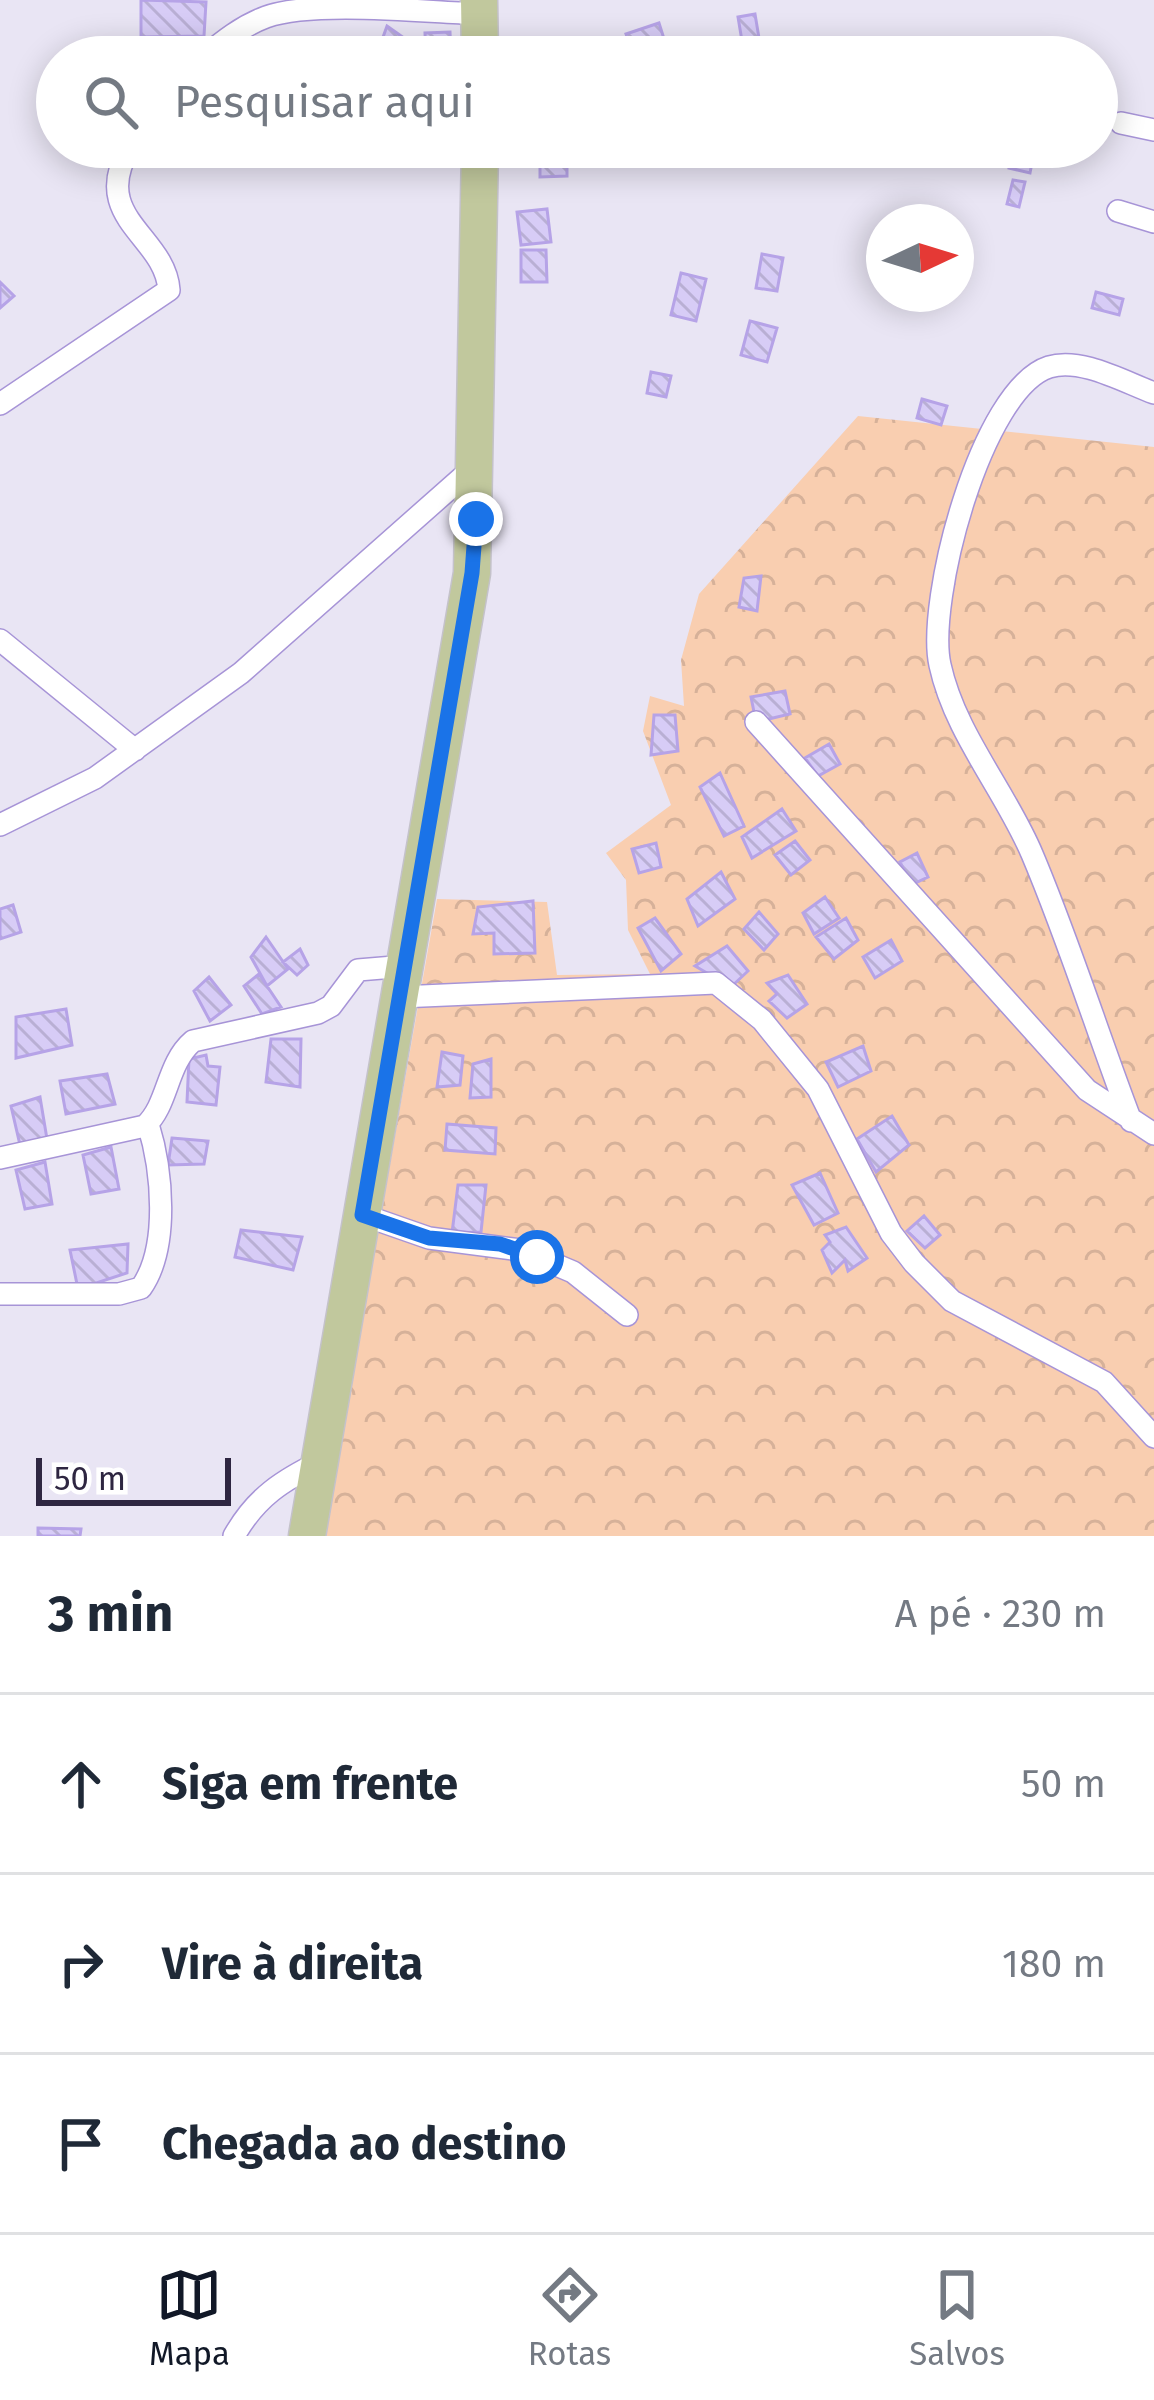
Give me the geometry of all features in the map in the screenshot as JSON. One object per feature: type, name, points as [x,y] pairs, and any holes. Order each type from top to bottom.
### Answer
[{"type":"main road","points":[[308,1536],[472,573],[480,168]]},
{"type":"street","points":[[231,36],[271,14],[479,7]]},
{"type":"street","points":[[1121,123],[1154,130]]},
{"type":"street","points":[[0,404],[169,290],[167,278],[131,228],[119,200],[119,168]]},
{"type":"street","points":[[1118,212],[1154,222]]},
{"type":"street","points":[[1131,1120],[1030,850],[954,712],[939,663],[937,622],[951,546],[1004,406],[1047,368],[1066,366],[1154,393]]},
{"type":"street","points":[[0,825],[95,778],[241,673],[476,466]]},
{"type":"street","points":[[0,640],[135,749]]},
{"type":"street","points":[[756,722],[1087,1090],[1154,1134]]},
{"type":"street","points":[[0,1294],[119,1294],[141,1288],[148,1277],[158,1212],[159,1169],[148,1124],[180,1053],[193,1041],[324,1011],[358,970],[403,981],[716,983],[762,1020],[818,1089],[892,1232],[914,1263],[952,1300],[1104,1382],[1154,1436]]},
{"type":"street","points":[[0,1158],[148,1124]]},
{"type":"street","points":[[362,1215],[429,1238],[521,1250],[574,1273],[627,1315]]},
{"type":"street","points":[[234,1536],[247,1513],[276,1484],[323,1461]]},
{"type":"green space","points":[[858,416],[1154,447],[1154,1536],[324,1536],[437,899],[547,902],[557,975],[650,974],[628,930],[626,880],[606,853],[671,805],[643,731],[650,696],[684,706],[681,660],[699,594]]},
{"type":"building","points":[[141,0],[206,2],[204,36],[141,36]]},
{"type":"building","points":[[755,14],[759,36],[741,36],[738,17]]},
{"type":"building","points":[[659,23],[663,36],[627,36]]},
{"type":"building","points":[[540,168],[567,168],[567,176],[540,177]]},
{"type":"building","points":[[1013,180],[1025,182],[1019,207],[1007,204]]},
{"type":"building","points":[[547,209],[551,242],[521,245],[517,212]]},
{"type":"building","points":[[521,250],[546,250],[547,282],[521,282]]},
{"type":"building","points":[[762,254],[783,258],[777,291],[756,288]]},
{"type":"building","points":[[681,273],[706,279],[696,321],[671,315]]},
{"type":"building","points":[[0,282],[14,296],[0,308]]},
{"type":"building","points":[[1096,292],[1123,299],[1119,315],[1092,308]]},
{"type":"building","points":[[750,321],[777,328],[767,362],[741,355]]},
{"type":"building","points":[[651,372],[671,376],[666,397],[647,393]]},
{"type":"building","points":[[922,399],[947,406],[941,425],[917,418]]},
{"type":"building","points":[[761,576],[757,611],[739,607],[744,578]]},
{"type":"building","points":[[785,691],[790,714],[756,722],[751,697]]},
{"type":"building","points":[[654,715],[675,715],[678,751],[651,755]]},
{"type":"building","points":[[829,744],[840,764],[818,776],[805,758]]},
{"type":"building","points":[[720,773],[744,826],[724,836],[700,787]]},
{"type":"building","points":[[782,809],[796,831],[752,858],[742,837]]},
{"type":"building","points":[[795,841],[810,860],[791,875],[775,855]]},
{"type":"building","points":[[656,843],[661,867],[639,873],[632,849]]},
{"type":"building","points":[[917,853],[928,877],[911,885],[900,862]]},
{"type":"building","points":[[721,872],[735,899],[698,926],[687,899]]},
{"type":"building","points":[[825,897],[839,918],[814,934],[803,913]]},
{"type":"building","points":[[533,901],[535,953],[494,954],[494,933],[473,934],[478,907]]},
{"type":"building","points":[[13,905],[21,932],[0,939],[0,909]]},
{"type":"building","points":[[759,912],[778,934],[764,950],[744,929]]},
{"type":"building","points":[[655,918],[681,954],[661,971],[638,928]]},
{"type":"building","points":[[846,918],[858,940],[834,959],[816,937]]},
{"type":"building","points":[[266,937],[288,969],[267,986],[251,957]]},
{"type":"building","points":[[891,940],[902,961],[875,978],[863,957]]},
{"type":"building","points":[[727,946],[748,971],[731,987],[695,966]]},
{"type":"building","points":[[300,949],[308,965],[297,975],[283,962]]},
{"type":"building","points":[[259,974],[281,1007],[262,1014],[244,986]]},
{"type":"building","points":[[788,975],[807,1004],[787,1018],[769,1001],[777,994],[767,983]]},
{"type":"building","points":[[209,977],[231,1005],[210,1021],[194,991]]},
{"type":"building","points":[[66,1009],[72,1045],[16,1058],[16,1017]]},
{"type":"building","points":[[271,1039],[301,1039],[300,1087],[266,1082]]},
{"type":"building","points":[[863,1046],[871,1071],[838,1087],[826,1062]]},
{"type":"building","points":[[442,1052],[463,1056],[460,1085],[437,1087]]},
{"type":"building","points":[[206,1055],[208,1066],[220,1067],[216,1105],[187,1102],[189,1059]]},
{"type":"building","points":[[491,1059],[491,1097],[470,1098],[473,1064]]},
{"type":"building","points":[[107,1074],[115,1104],[66,1114],[60,1081]]},
{"type":"building","points":[[40,1097],[47,1139],[20,1145],[11,1106]]},
{"type":"building","points":[[892,1116],[909,1145],[876,1172],[857,1139]]},
{"type":"building","points":[[447,1124],[496,1128],[495,1154],[445,1150]]},
{"type":"building","points":[[172,1138],[208,1141],[204,1164],[168,1165]]},
{"type":"building","points":[[111,1147],[119,1189],[91,1194],[83,1155]]},
{"type":"building","points":[[45,1162],[52,1204],[25,1209],[16,1170]]},
{"type":"building","points":[[820,1173],[838,1213],[814,1225],[792,1185]]},
{"type":"building","points":[[458,1185],[486,1185],[481,1232],[452,1233]]},
{"type":"building","points":[[924,1216],[940,1235],[925,1248],[907,1231]]},
{"type":"building","points":[[846,1227],[867,1258],[848,1271],[845,1260],[832,1273],[822,1250],[830,1242],[825,1235]]},
{"type":"building","points":[[241,1230],[302,1237],[293,1270],[235,1257]]},
{"type":"building","points":[[128,1244],[127,1273],[78,1289],[70,1250]]},
{"type":"building","points":[[38,1528],[81,1529],[80,1536],[38,1536]]},
{"type":"route","points":[[476,519],[472,573],[362,1215],[429,1238],[500,1244],[537,1257]]}]
